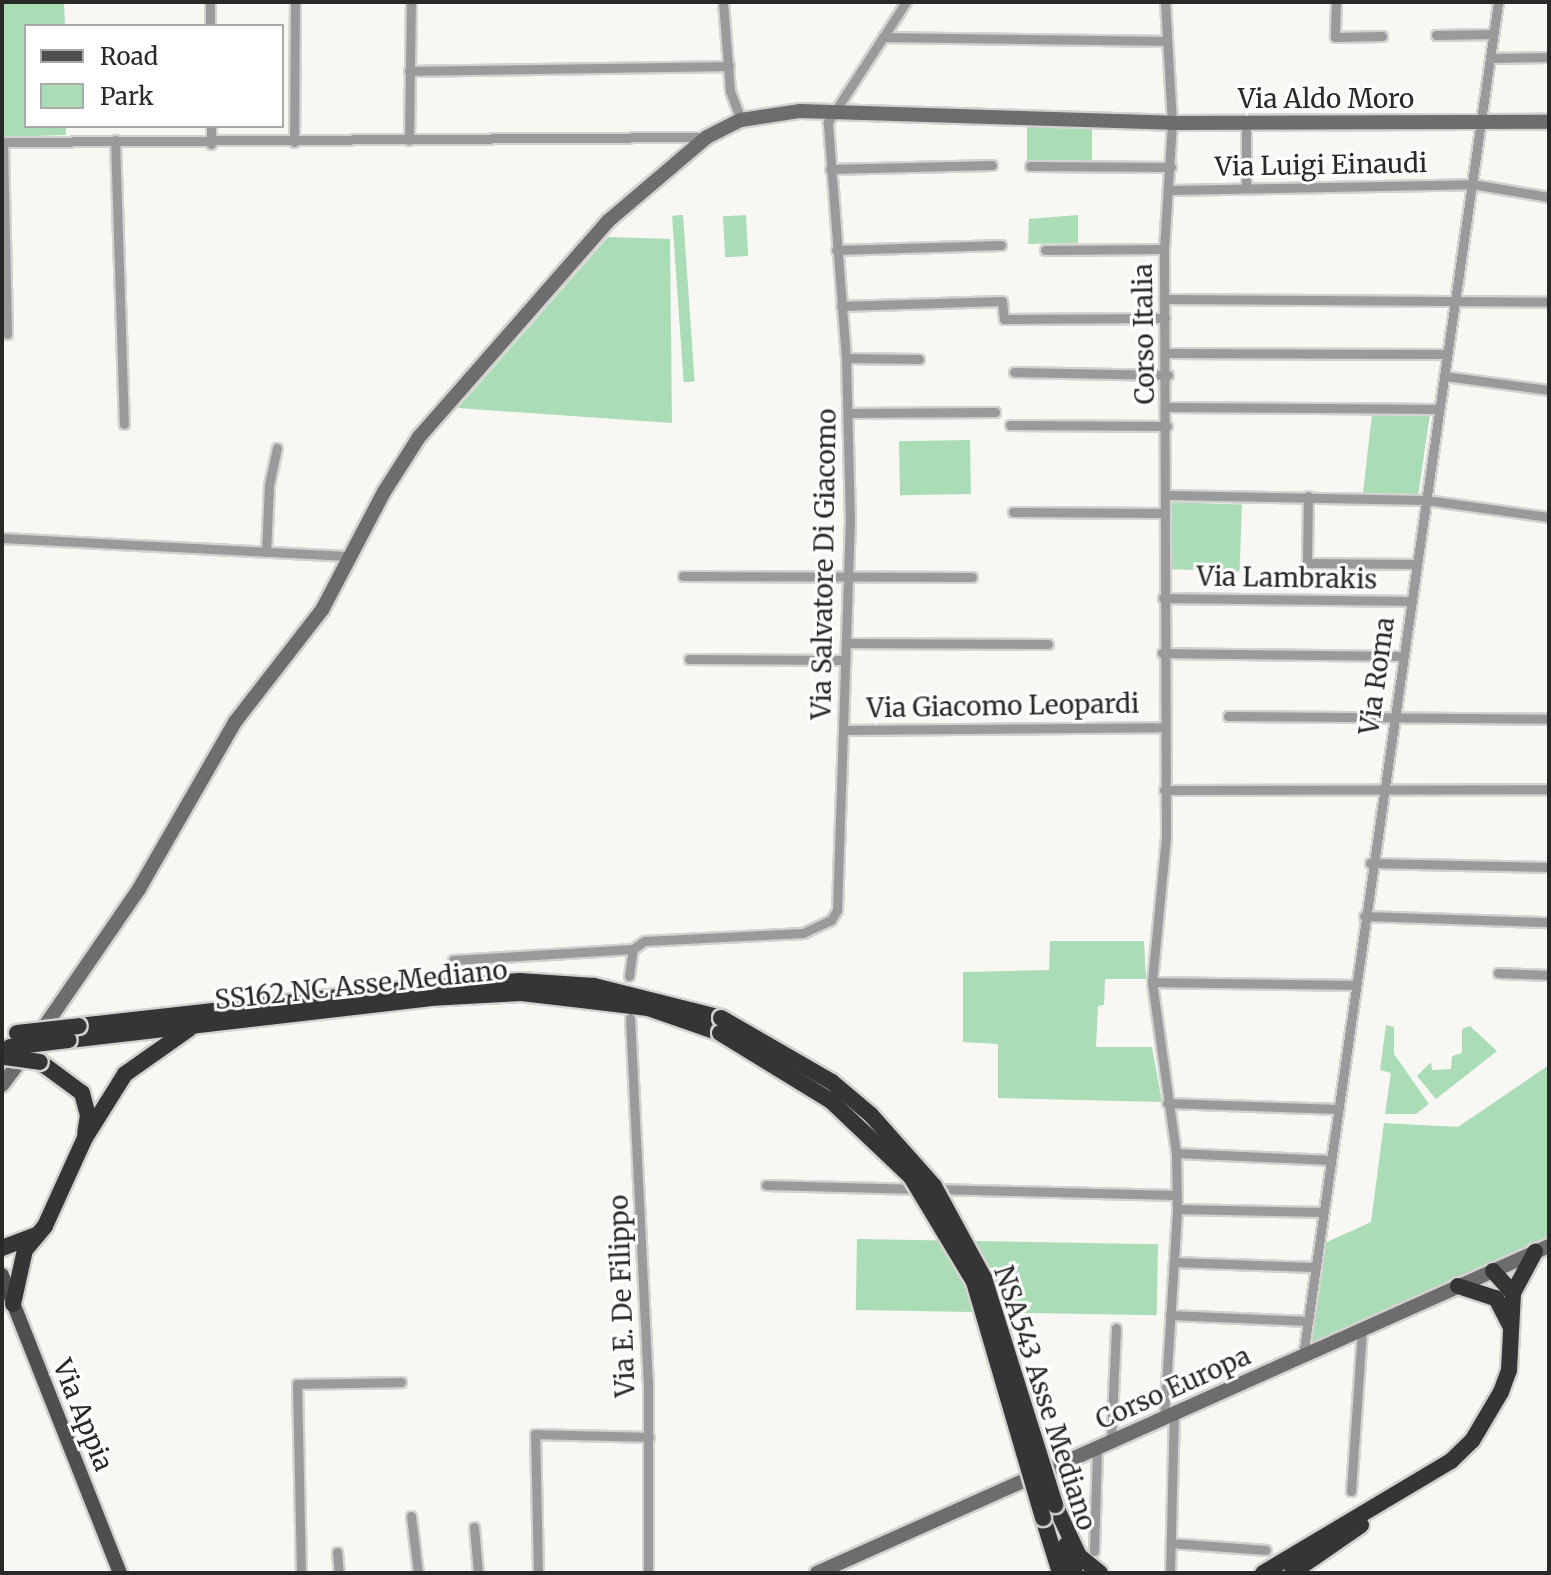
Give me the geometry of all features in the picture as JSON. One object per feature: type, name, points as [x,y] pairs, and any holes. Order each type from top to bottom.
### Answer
[{"type":"highway","points":[[74,1033],[520,981],[640,994],[721,1026]]},
{"type":"highway","name":"SS162 NC Asse Mediano","points":[[6,1046],[74,1033],[193,1025],[430,998],[521,993],[648,1008],[721,1026]]},
{"type":"highway","points":[[2,1262],[45,1226],[85,1138],[125,1074],[193,1025]]},
{"type":"highway","name":"NSA543 Asse Mediano","points":[[721,1026],[832,1082],[893,1137],[934,1186],[984,1278],[1075,1573]]},
{"type":"highway","name":"NSA543 Asse Mediano","points":[[721,1026],[793,1075],[877,1140],[911,1177],[949,1236],[974,1282],[1005,1376],[1060,1573]]},
{"type":"highway","points":[[6,1046],[40,1062],[82,1093],[88,1115],[85,1138]]},
{"type":"highway","points":[[2,1234],[27,1241]]},
{"type":"highway","points":[[2,1248],[27,1241]]},
{"type":"highway","points":[[13,1304],[27,1241]]},
{"type":"highway","points":[[1263,1573],[1451,1461],[1489,1419],[1509,1370],[1513,1293],[1542,1249]]},
{"type":"highway","points":[[1493,1271],[1513,1293]]},
{"type":"highway","points":[[1493,1271],[1496,1298],[1511,1327]]},
{"type":"highway","points":[[1458,1286],[1496,1298]]},
{"type":"highway","points":[[1292,1573],[1413,1485]]},
{"type":"highway","points":[[1055,1505],[1079,1556],[1100,1573]]},
{"type":"highway","points":[[1309,1573],[1324,1552]]},
{"type":"main road","name":"Via Appia","points":[[2,1275],[120,1573]]},
{"type":"street","points":[[210,2],[210,24]]},
{"type":"street","points":[[294,142],[295,2]]},
{"type":"street","points":[[409,140],[411,2]]},
{"type":"street","points":[[723,2],[730,91],[741,120]]},
{"type":"street","points":[[830,112],[906,2]]},
{"type":"street","name":"Corso Italia","points":[[1165,2],[1172,123],[1171,190],[1164,249],[1168,375],[1162,653],[1166,860],[1152,982],[1176,1153],[1177,1209],[1170,1315],[1170,1573]]},
{"type":"street","points":[[1336,2],[1335,37],[1382,36]]},
{"type":"street","name":"Via Roma","points":[[1303,1356],[1370,863],[1386,788],[1392,716],[1498,2]]},
{"type":"street","points":[[1436,35],[1493,34]]},
{"type":"street","points":[[883,37],[1166,41]]},
{"type":"street","points":[[1490,58],[1549,57]]},
{"type":"street","points":[[409,71],[729,66]]},
{"type":"street","name":"Via Aldo Moro","points":[[2,1085],[139,889],[235,722],[322,610],[348,556],[419,437],[607,222],[707,137],[741,120],[785,111],[1172,123],[1549,122]]},
{"type":"street","name":"Via Salvatore Di Giacomo","points":[[453,960],[633,949],[644,941],[803,933],[831,920],[841,895],[848,579],[848,413],[830,169],[830,112]]},
{"type":"street","points":[[1246,123],[1246,188]]},
{"type":"street","points":[[211,128],[211,144]]},
{"type":"street","points":[[7,334],[2,142],[115,140],[211,144],[707,137]]},
{"type":"street","points":[[115,140],[124,424]]},
{"type":"street","points":[[830,169],[992,165]]},
{"type":"street","points":[[1030,166],[1171,167]]},
{"type":"street","name":"Via Luigi Einaudi","points":[[1171,190],[1472,184],[1549,197]]},
{"type":"street","points":[[836,250],[1001,245]]},
{"type":"street","points":[[1045,250],[1164,249]]},
{"type":"street","points":[[1166,299],[1549,302]]},
{"type":"street","points":[[841,306],[1002,301],[1004,319],[1165,318]]},
{"type":"street","points":[[1166,353],[1447,354]]},
{"type":"street","points":[[846,358],[919,359]]},
{"type":"street","points":[[1014,372],[1168,375]]},
{"type":"street","points":[[1444,376],[1549,390]]},
{"type":"street","points":[[1167,407],[1439,409]]},
{"type":"street","points":[[848,413],[995,412]]},
{"type":"street","points":[[1010,425],[1167,426]]},
{"type":"street","points":[[266,552],[269,485],[277,448]]},
{"type":"street","points":[[1167,495],[1426,500],[1549,517]]},
{"type":"street","points":[[1308,496],[1307,563],[1416,564]]},
{"type":"street","points":[[1013,512],[1164,513]]},
{"type":"street","points":[[2,538],[348,556]]},
{"type":"street","points":[[683,576],[848,579],[972,577]]},
{"type":"street","name":"Via Lambrakis","points":[[1163,598],[1411,601]]},
{"type":"street","points":[[846,643],[1048,644]]},
{"type":"street","points":[[1162,653],[1402,656]]},
{"type":"street","points":[[689,659],[845,660]]},
{"type":"street","points":[[1228,716],[1549,719]]},
{"type":"street","name":"Via Giacomo Leopardi","points":[[844,730],[1163,727]]},
{"type":"street","points":[[1164,790],[1549,789]]},
{"type":"street","points":[[1370,863],[1549,867]]},
{"type":"street","points":[[1364,916],[1549,922]]},
{"type":"street","points":[[629,976],[633,949]]},
{"type":"street","points":[[1498,973],[1549,975]]},
{"type":"street","points":[[1152,982],[1355,985]]},
{"type":"street","name":"Via E. De Filippo","points":[[630,1018],[649,1437],[648,1573]]},
{"type":"street","points":[[1167,1103],[1338,1109]]},
{"type":"street","points":[[1176,1153],[1331,1160]]},
{"type":"street","points":[[766,1185],[1176,1195]]},
{"type":"street","points":[[1177,1209],[1322,1212]]},
{"type":"street","name":"Corso Europa","points":[[817,1573],[1542,1249]]},
{"type":"street","points":[[1174,1262],[1313,1267]]},
{"type":"street","points":[[1170,1315],[1308,1321]]},
{"type":"street","points":[[1111,1442],[1116,1328]]},
{"type":"street","points":[[1351,1491],[1362,1330]]},
{"type":"street","points":[[301,1573],[297,1384],[401,1382]]},
{"type":"street","points":[[538,1573],[535,1434],[649,1437]]},
{"type":"street","points":[[1094,1551],[1097,1448]]},
{"type":"street","points":[[411,1516],[418,1573]]},
{"type":"street","points":[[474,1527],[478,1573]]},
{"type":"street","points":[[1171,1543],[1266,1550]]},
{"type":"street","points":[[337,1552],[339,1573]]},
{"type":"green space","points":[[2,2],[64,2],[65,24],[24,24],[24,128],[66,128],[66,135],[2,137]]},
{"type":"green space","points":[[1027,127],[1092,127],[1092,164],[1027,164]]},
{"type":"green space","points":[[683,215],[695,382],[684,382],[672,216]]},
{"type":"green space","points":[[746,215],[748,256],[725,257],[723,216]]},
{"type":"green space","points":[[1078,215],[1078,243],[1028,244],[1029,219]]},
{"type":"green space","points":[[608,237],[670,239],[672,423],[458,408]]},
{"type":"green space","points":[[1372,414],[1430,414],[1418,496],[1363,493]]},
{"type":"green space","points":[[970,440],[971,494],[900,495],[899,441]]},
{"type":"green space","points":[[1169,502],[1242,505],[1240,572],[1167,569]]},
{"type":"green space","points":[[1050,941],[1144,941],[1146,979],[1105,979],[1104,1005],[1098,1006],[1096,1047],[1152,1047],[1162,1102],[998,1098],[998,1044],[963,1042],[963,972],[1049,970]]},
{"type":"green space","points":[[1386,1025],[1394,1027],[1394,1054],[1429,1104],[1416,1114],[1385,1114],[1391,1073],[1380,1070]]},
{"type":"green space","points":[[1470,1026],[1497,1051],[1436,1099],[1417,1076],[1431,1062],[1432,1070],[1451,1069],[1452,1056],[1462,1053],[1462,1029]]},
{"type":"green space","points":[[1549,1065],[1549,1240],[1308,1347],[1325,1243],[1371,1222],[1384,1123],[1458,1127]]},
{"type":"green space","points":[[857,1239],[1158,1244],[1157,1315],[856,1310]]}]
